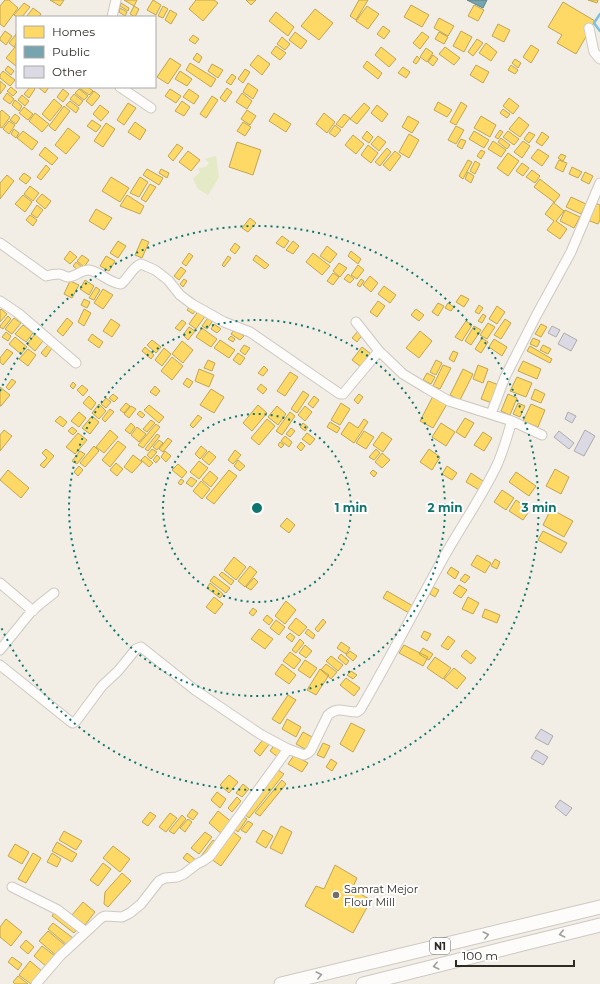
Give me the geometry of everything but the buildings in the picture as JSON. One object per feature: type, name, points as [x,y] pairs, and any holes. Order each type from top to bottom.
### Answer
[{"type":"highway","name":"N1","points":[[281,984],[600,907]]},
{"type":"highway","name":"N1","points":[[363,984],[600,925]]},
{"type":"street","points":[[112,16],[116,0]]},
{"type":"street","points":[[589,28],[594,52],[600,59]]},
{"type":"street","points":[[121,88],[151,108]]},
{"type":"street","points":[[491,414],[505,377],[571,252],[600,183]]},
{"type":"street","points":[[0,243],[46,276],[58,274],[66,277],[88,270],[93,271],[113,282],[121,284],[135,267],[141,264],[154,270],[168,280],[180,295],[192,304],[224,322],[250,332],[340,394],[343,394],[379,351]]},
{"type":"street","points":[[0,300],[18,312],[76,363]]},
{"type":"street","points":[[356,322],[379,351],[403,374],[426,388],[449,401],[512,421],[542,435]]},
{"type":"street","points":[[0,665],[73,723],[76,722],[102,686],[118,671],[136,650],[141,647],[195,690],[260,734],[288,749],[304,755],[311,750],[328,715],[332,711],[357,712],[360,710],[497,465],[512,421]]},
{"type":"street","points":[[0,583],[33,611]]},
{"type":"street","points":[[0,650],[33,611],[54,593]]},
{"type":"street","points":[[36,984],[60,956],[105,916],[122,917],[130,913],[141,904],[159,881],[165,878],[177,877],[184,874],[210,856],[288,749]]},
{"type":"street","points":[[12,887],[58,910],[86,932]]},
{"type":"green space","points":[[216,156],[219,177],[208,195],[198,189],[193,179],[200,172],[198,168],[206,167],[209,163],[205,159]]},
{"type":"waterway","points":[[600,14],[594,23],[600,31]]},
{"type":"place","name":"Samrat Mejor Flour Mill","points":[[336,895]]}]
